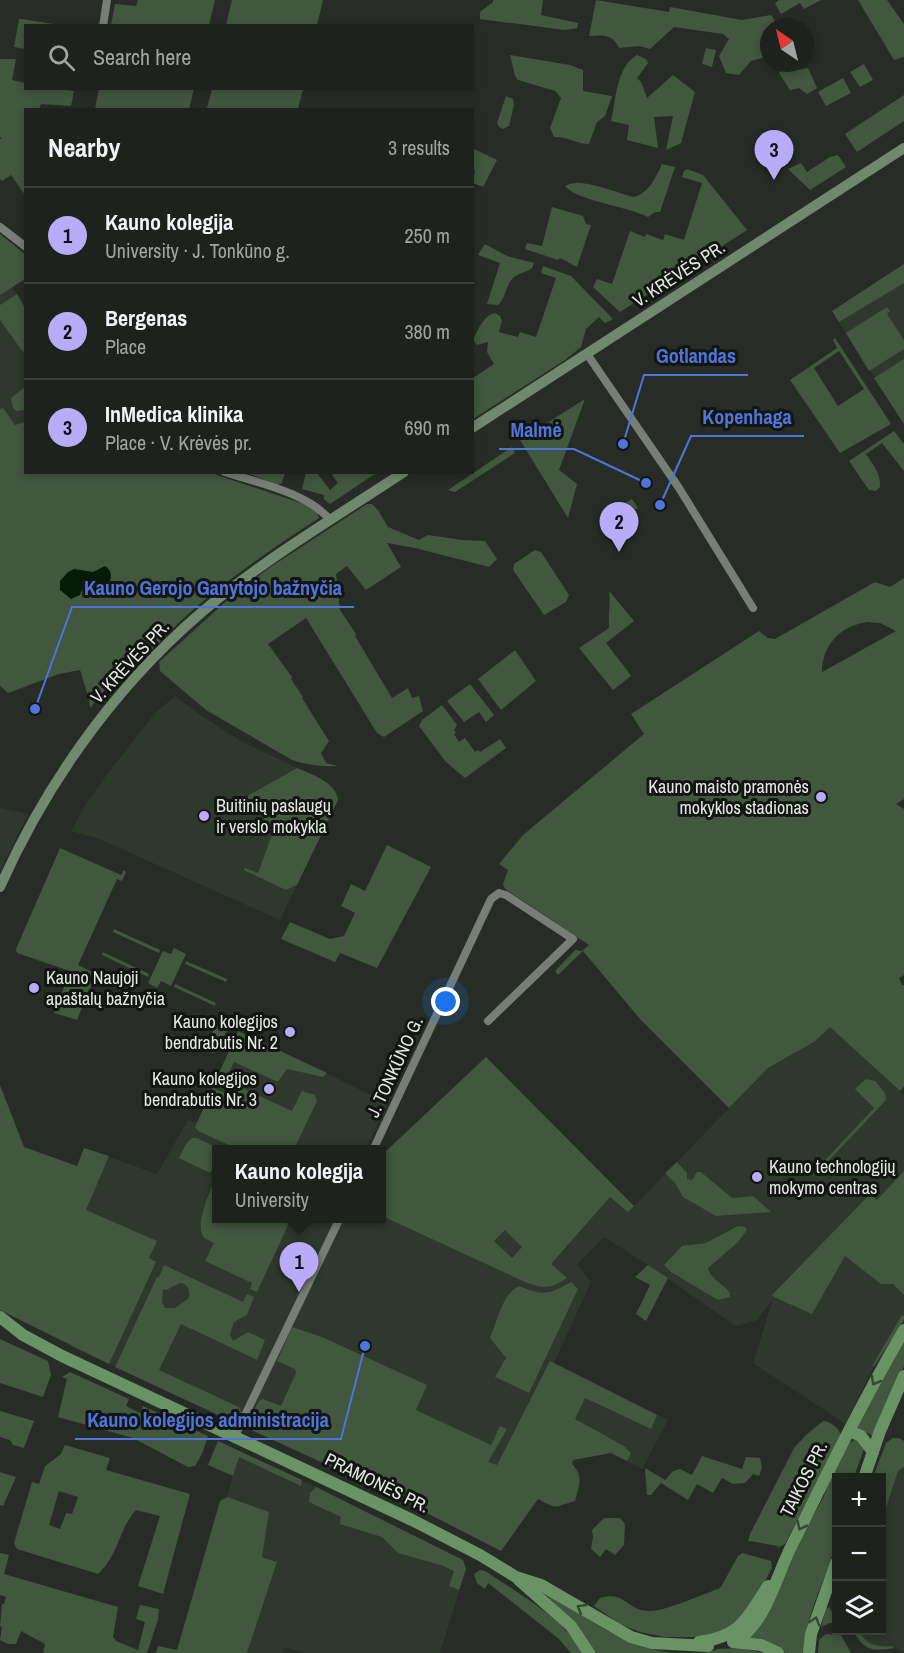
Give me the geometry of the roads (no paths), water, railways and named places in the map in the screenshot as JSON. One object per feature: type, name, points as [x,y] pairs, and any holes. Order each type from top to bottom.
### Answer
[{"type":"main road","name":"V. KRĖVĖS PR.","points":[[474,427],[904,148]]},
{"type":"main road","name":"V. KRĖVĖS PR.","points":[[0,887],[29,827],[59,776],[101,718],[146,665],[221,596],[401,474]]},
{"type":"main road","name":"PRAMONĖS PR.","points":[[0,1317],[23,1335],[62,1356],[412,1520],[480,1555],[516,1577],[571,1626],[589,1653]]},
{"type":"main road","name":"PRAMONĖS PR.","points":[[0,1330],[23,1335]]},
{"type":"main road","name":"TAIKOS PR.","points":[[736,1642],[752,1628],[760,1617],[784,1560],[849,1431],[904,1330]]},
{"type":"main road","points":[[866,1473],[904,1376]]},
{"type":"main road","points":[[849,1431],[861,1436],[873,1452]]},
{"type":"main road","points":[[687,1649],[725,1636],[741,1627],[784,1560]]},
{"type":"main road","name":"PRAMONĖS PR.","points":[[516,1577],[541,1585],[631,1637],[687,1649]]},
{"type":"main road","points":[[809,1653],[811,1634],[832,1577]]},
{"type":"main road","points":[[687,1649],[736,1642],[760,1646],[778,1653]]},
{"type":"street","points":[[103,24],[107,0]]},
{"type":"street","points":[[0,227],[24,246]]},
{"type":"street","points":[[587,354],[679,488],[753,608]]},
{"type":"street","points":[[231,474],[310,501],[330,520]]},
{"type":"street","name":"J. TONKŪNO G.","points":[[375,1145],[490,899],[499,893],[506,895],[573,939],[488,1021]]},
{"type":"street","points":[[235,1436],[338,1223]]},
{"type":"place","name":"InMedica klinika","points":[[774,180]]},
{"type":"place","name":"Gotlandas","points":[[623,444]]},
{"type":"place","name":"Malmė","points":[[646,483]]},
{"type":"place","name":"Kopenhaga","points":[[660,505]]},
{"type":"place","name":"Bergenas","points":[[619,552]]},
{"type":"place","name":"Kauno Gerojo Ganytojo bažnyčia","points":[[35,709]]},
{"type":"place","name":"Kauno maisto pramonės mokyklos stadionas","points":[[821,797]]},
{"type":"place","name":"Buitinių paslaugų ir verslo mokykla","points":[[204,816]]},
{"type":"place","name":"Kauno Naujoji apaštalų bažnyčia","points":[[34,988]]},
{"type":"place","name":"Kauno kolegijos bendrabutis Nr. 2","points":[[290,1032]]},
{"type":"place","name":"Kauno kolegijos bendrabutis Nr. 3","points":[[269,1089]]},
{"type":"place","name":"Kauno technologijų mokymo centras","points":[[757,1177]]},
{"type":"place","name":"Kauno kolegija","points":[[299,1292]]},
{"type":"place","name":"Kauno kolegijos administracija","points":[[365,1346]]}]
